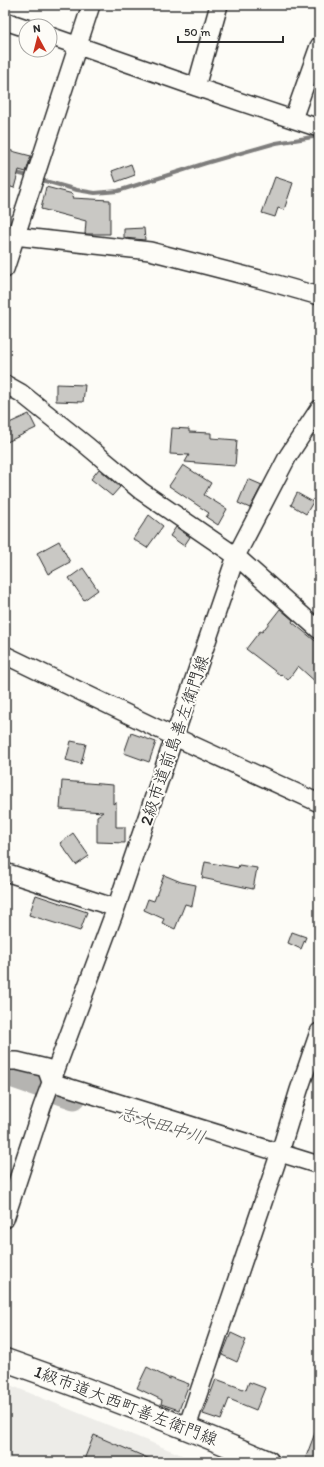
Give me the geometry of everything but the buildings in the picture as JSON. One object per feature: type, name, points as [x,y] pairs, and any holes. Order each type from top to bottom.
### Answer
[{"type":"street","points":[[5,269],[10,236],[91,5]]},
{"type":"street","points":[[196,87],[219,5]]},
{"type":"street","points":[[5,21],[18,25]]},
{"type":"street","points":[[58,39],[319,128]]},
{"type":"street","points":[[292,119],[319,46]]},
{"type":"street","points":[[10,236],[150,251],[319,296]]},
{"type":"street","points":[[5,384],[21,393],[141,491],[236,556],[319,629]]},
{"type":"street","name":"2級市道前島善左衛門線","points":[[5,1219],[42,1107],[116,908],[236,556],[288,456],[319,409]]},
{"type":"street","points":[[5,655],[175,737],[319,803]]},
{"type":"street","points":[[5,872],[116,908]]},
{"type":"street","points":[[186,1427],[280,1152],[298,1090],[319,1032]]},
{"type":"street","points":[[5,1061],[17,1061],[46,1068],[51,1082],[319,1165]]},
{"type":"street","name":"1級市道大西町善左衛門線","points":[[5,1360],[79,1386],[186,1427],[268,1462]]},
{"type":"shaded area","points":[[5,1383],[199,1462],[5,1462]]},
{"type":"waterway","points":[[38,179],[77,190],[95,193],[118,191],[206,163],[276,143],[319,136]]},
{"type":"waterway","points":[[5,170],[32,177]]},
{"type":"waterway","name":"志太田中川","points":[[5,1073],[74,1097]]}]
